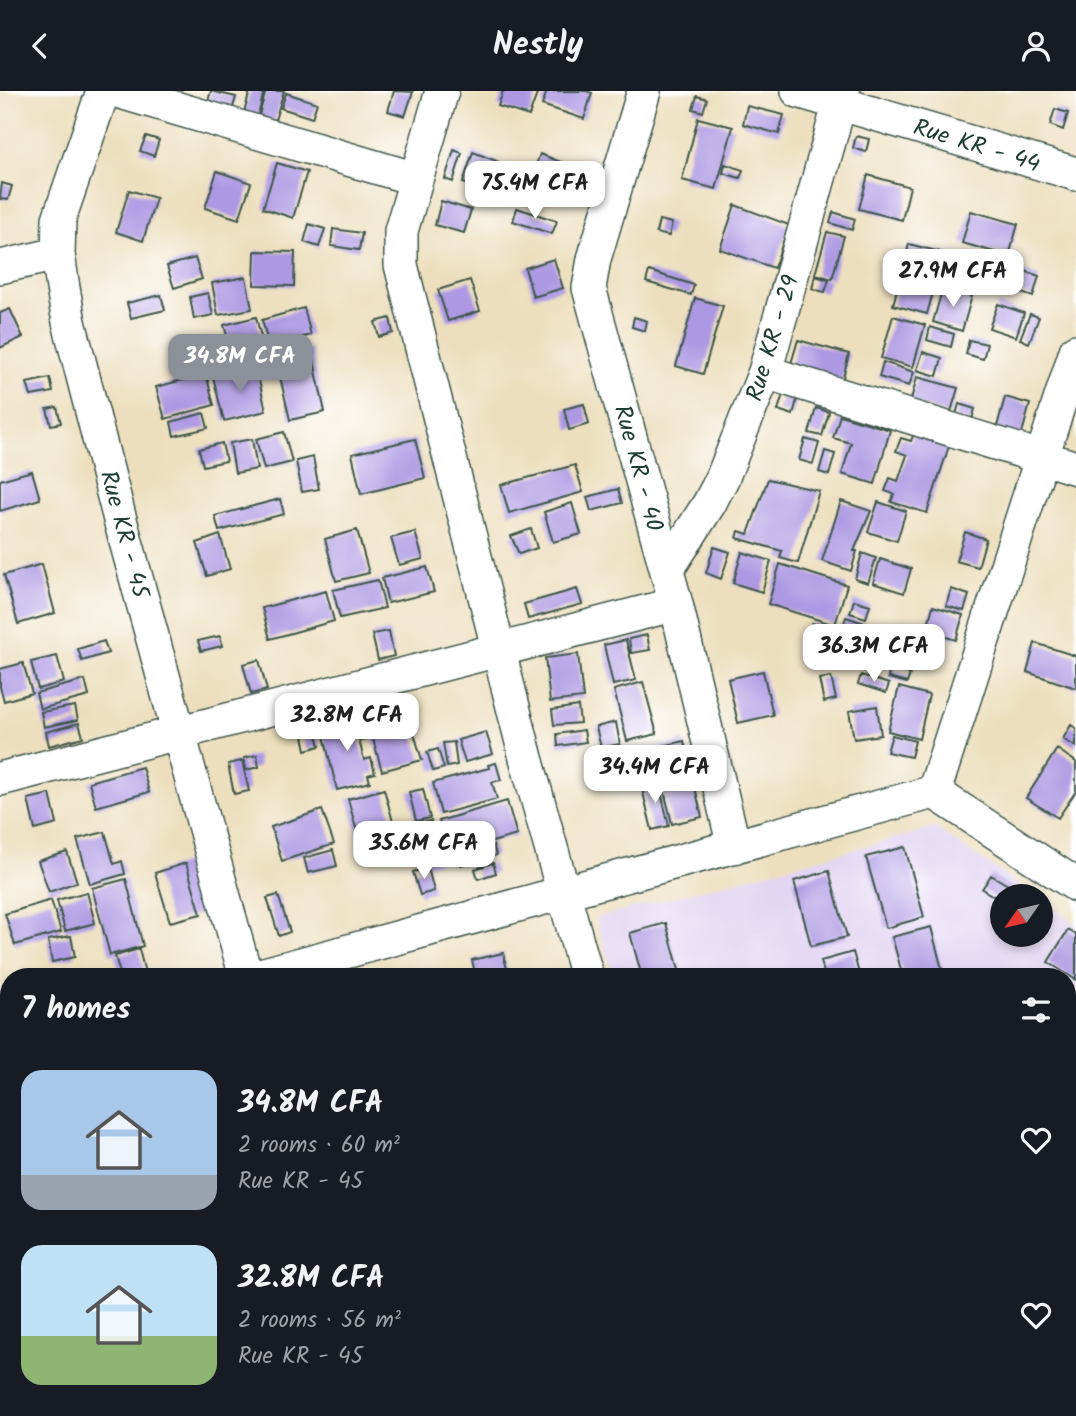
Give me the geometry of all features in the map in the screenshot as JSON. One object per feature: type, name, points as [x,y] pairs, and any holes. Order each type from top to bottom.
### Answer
[{"type":"street","name":"Rue KR - 45","points":[[103,91],[59,219],[58,254],[69,322],[244,968]]},
{"type":"street","points":[[117,91],[416,179]]},
{"type":"street","points":[[442,91],[401,231],[401,265],[499,649],[584,968]]},
{"type":"street","name":"Rue KR - 40","points":[[644,91],[594,258],[589,288],[676,604],[734,847]]},
{"type":"street","name":"Rue KR - 44","points":[[798,91],[841,97],[1076,174]]},
{"type":"street","name":"Rue KR - 29","points":[[667,570],[709,504],[722,478],[765,372],[841,97]]},
{"type":"street","points":[[0,267],[58,254]]},
{"type":"street","points":[[934,792],[1076,351]]},
{"type":"street","points":[[765,372],[1076,468]]},
{"type":"street","points":[[0,779],[676,604]]},
{"type":"street","points":[[286,968],[934,792],[1076,885]]},
{"type":"shaded area","points":[[935,828],[1017,884],[990,884],[990,947],[1054,947],[1054,909],[1076,924],[1076,968],[611,968],[596,918]]},
{"type":"building","points":[[211,91],[236,97],[232,111],[207,104]]},
{"type":"building","points":[[250,91],[264,91],[257,120],[243,116]]},
{"type":"building","points":[[266,91],[284,91],[274,123],[258,118]]},
{"type":"building","points":[[394,91],[413,92],[405,116],[388,111]]},
{"type":"building","points":[[503,91],[538,91],[529,116],[498,106]]},
{"type":"building","points":[[547,91],[592,93],[584,119],[542,105]]},
{"type":"building","points":[[286,93],[317,103],[312,118],[281,108]]},
{"type":"building","points":[[697,96],[707,99],[703,112],[693,109]]},
{"type":"building","points":[[747,106],[784,115],[779,134],[743,124]]},
{"type":"building","points":[[1055,109],[1068,113],[1063,130],[1050,125]]},
{"type":"building","points":[[698,118],[733,127],[716,189],[682,180]]},
{"type":"building","points":[[146,136],[159,140],[154,156],[140,151]]},
{"type":"building","points":[[856,136],[869,139],[866,152],[853,148]]},
{"type":"building","points":[[454,150],[462,153],[453,182],[445,179]]},
{"type":"building","points":[[473,152],[499,162],[489,192],[463,183]]},
{"type":"building","points":[[540,154],[579,169],[567,201],[528,187]]},
{"type":"building","points":[[277,163],[307,172],[293,218],[263,208]]},
{"type":"building","points":[[725,164],[743,170],[740,178],[723,173]]},
{"type":"building","points":[[217,171],[251,183],[239,219],[205,208]]},
{"type":"building","points":[[868,175],[910,187],[902,220],[859,209]]},
{"type":"building","points":[[2,183],[12,186],[8,200],[0,199]]},
{"type":"building","points":[[129,190],[156,198],[143,241],[116,232]]},
{"type":"building","points":[[441,201],[471,210],[464,233],[435,225]]},
{"type":"building","points":[[735,205],[789,225],[774,268],[720,249]]},
{"type":"building","points":[[517,208],[557,221],[552,234],[513,221]]},
{"type":"building","points":[[971,211],[1018,224],[1009,256],[962,243]]},
{"type":"building","points":[[833,212],[855,219],[852,230],[830,223]]},
{"type":"building","points":[[659,220],[672,223],[669,236],[656,233]]},
{"type":"building","points":[[309,224],[325,229],[319,247],[304,242]]},
{"type":"building","points":[[333,229],[362,233],[359,250],[331,246]]},
{"type":"building","points":[[827,232],[844,236],[832,279],[815,274]]},
{"type":"building","points":[[909,244],[944,253],[927,314],[893,305]]},
{"type":"building","points":[[255,251],[295,252],[294,286],[254,285]]},
{"type":"building","points":[[195,258],[202,279],[174,288],[167,266]]},
{"type":"building","points":[[554,259],[563,288],[533,297],[525,268]]},
{"type":"building","points":[[1013,267],[1039,276],[1033,297],[992,283],[996,271],[1010,276]]},
{"type":"building","points":[[649,271],[694,285],[691,295],[646,282]]},
{"type":"building","points":[[815,276],[829,280],[825,292],[812,289]]},
{"type":"building","points":[[246,277],[252,309],[218,315],[212,283]]},
{"type":"building","points":[[470,280],[480,311],[448,321],[438,290]]},
{"type":"building","points":[[943,287],[972,296],[962,331],[933,322]]},
{"type":"building","points":[[208,293],[213,315],[194,319],[190,297]]},
{"type":"building","points":[[161,295],[165,310],[131,318],[127,303]]},
{"type":"building","points":[[695,298],[723,306],[703,374],[676,366]]},
{"type":"building","points":[[998,304],[1024,313],[1016,337],[989,328]]},
{"type":"building","points":[[304,308],[311,335],[269,347],[262,320]]},
{"type":"building","points":[[10,309],[23,337],[0,348],[0,313]]},
{"type":"building","points":[[1030,314],[1039,317],[1029,343],[1020,339]]},
{"type":"building","points":[[893,316],[925,325],[913,367],[881,358]]},
{"type":"building","points":[[256,317],[265,353],[234,361],[224,325]]},
{"type":"building","points":[[634,317],[647,321],[645,331],[632,327]]},
{"type":"building","points":[[390,318],[393,333],[379,337],[375,322]]},
{"type":"building","points":[[930,327],[954,334],[951,347],[927,340]]},
{"type":"building","points":[[798,340],[849,354],[842,382],[790,367]]},
{"type":"building","points":[[969,340],[987,344],[983,359],[966,354]]},
{"type":"building","points":[[311,348],[325,412],[290,420],[275,355]]},
{"type":"building","points":[[923,352],[942,358],[937,376],[917,370]]},
{"type":"building","points":[[883,362],[914,372],[909,386],[879,377]]},
{"type":"building","points":[[256,367],[266,411],[224,421],[213,377]]},
{"type":"building","points":[[206,374],[214,405],[165,419],[156,387]]},
{"type":"building","points":[[917,377],[958,388],[950,415],[910,403]]},
{"type":"building","points":[[50,378],[53,392],[31,396],[27,383]]},
{"type":"building","points":[[785,388],[799,392],[793,415],[778,410]]},
{"type":"building","points":[[1005,397],[1030,404],[1021,437],[996,430]]},
{"type":"building","points":[[584,404],[589,424],[569,430],[564,409]]},
{"type":"building","points":[[959,404],[975,409],[971,423],[955,418]]},
{"type":"building","points":[[57,407],[61,423],[51,425],[47,409]]},
{"type":"building","points":[[816,408],[829,412],[822,436],[809,433]]},
{"type":"building","points":[[204,413],[208,428],[174,436],[171,422]]},
{"type":"building","points":[[840,415],[890,430],[875,484],[842,474],[851,443],[833,438]]},
{"type":"building","points":[[916,428],[951,440],[927,513],[891,502],[894,494],[885,491],[890,478],[898,481],[907,455],[896,451],[901,438],[911,441]]},
{"type":"building","points":[[284,432],[292,462],[264,469],[256,439]]},
{"type":"building","points":[[252,439],[257,469],[235,473],[230,443]]},
{"type":"building","points":[[415,439],[425,478],[361,494],[352,454]]},
{"type":"building","points":[[805,439],[819,443],[813,464],[799,460]]},
{"type":"building","points":[[222,443],[226,461],[203,466],[199,449]]},
{"type":"building","points":[[825,451],[835,454],[829,475],[819,472]]},
{"type":"building","points":[[313,457],[319,489],[302,492],[296,461]]},
{"type":"building","points":[[575,465],[583,492],[509,513],[501,485]]},
{"type":"building","points":[[32,471],[40,499],[0,511],[0,480]]},
{"type":"building","points":[[768,479],[819,491],[798,563],[780,558],[782,551],[737,538],[739,531],[748,534]]},
{"type":"building","points":[[618,489],[622,503],[591,511],[587,497]]},
{"type":"building","points":[[280,499],[284,514],[219,531],[215,516]]},
{"type":"building","points":[[841,501],[871,511],[854,551],[857,551],[851,571],[822,561]]},
{"type":"building","points":[[878,502],[906,511],[897,541],[868,532]]},
{"type":"building","points":[[572,503],[581,534],[553,542],[544,512]]},
{"type":"building","points":[[531,529],[537,548],[519,554],[511,536]]},
{"type":"building","points":[[357,530],[369,573],[336,581],[325,539]]},
{"type":"building","points":[[415,532],[423,559],[399,565],[391,538]]},
{"type":"building","points":[[965,532],[986,539],[978,567],[956,561]]},
{"type":"building","points":[[220,535],[230,569],[207,576],[197,543]]},
{"type":"building","points":[[714,547],[730,552],[721,579],[706,573]]},
{"type":"building","points":[[742,552],[771,561],[762,592],[733,583]]},
{"type":"building","points":[[862,553],[876,558],[868,583],[855,579]]},
{"type":"building","points":[[880,559],[911,569],[904,593],[873,583]]},
{"type":"building","points":[[42,564],[55,613],[18,624],[4,575]]},
{"type":"building","points":[[780,564],[847,585],[835,625],[768,604]]},
{"type":"building","points":[[427,567],[434,592],[388,603],[382,578]]},
{"type":"building","points":[[378,580],[385,608],[340,618],[333,590]]},
{"type":"building","points":[[577,589],[582,604],[528,619],[524,604]]},
{"type":"building","points":[[951,589],[969,595],[964,611],[946,606]]},
{"type":"building","points":[[326,591],[334,621],[270,639],[262,608]]},
{"type":"building","points":[[854,600],[870,605],[866,618],[850,613]]},
{"type":"building","points":[[933,606],[963,615],[956,640],[926,631]]},
{"type":"building","points":[[846,617],[870,625],[859,658],[835,650]]},
{"type":"building","points":[[812,623],[829,628],[825,645],[807,640]]},
{"type":"building","points":[[389,631],[394,656],[378,660],[372,634]]},
{"type":"building","points":[[647,635],[650,650],[631,653],[629,639]]},
{"type":"building","points":[[220,636],[222,646],[201,651],[198,641]]},
{"type":"building","points":[[626,640],[636,680],[613,685],[604,645]]},
{"type":"building","points":[[104,641],[108,653],[82,661],[78,649]]},
{"type":"building","points":[[1035,643],[1076,656],[1076,688],[1027,672]]},
{"type":"building","points":[[812,646],[829,650],[827,658],[810,653]]},
{"type":"building","points":[[578,654],[583,698],[550,702],[545,658]]},
{"type":"building","points":[[57,656],[64,682],[38,689],[31,662]]},
{"type":"building","points":[[259,660],[267,690],[251,694],[243,664]]},
{"type":"building","points":[[23,663],[32,693],[4,701],[0,687],[0,669]]},
{"type":"building","points":[[890,669],[910,674],[907,683],[888,678]]},
{"type":"building","points":[[763,671],[773,715],[738,723],[728,679]]},
{"type":"building","points":[[861,675],[889,684],[886,693],[858,684]]},
{"type":"building","points":[[831,677],[836,699],[824,702],[819,679]]},
{"type":"building","points":[[85,680],[89,696],[40,709],[36,693]]},
{"type":"building","points":[[643,682],[657,734],[627,741],[614,690]]},
{"type":"building","points":[[899,687],[929,695],[919,739],[888,731]]},
{"type":"building","points":[[75,706],[78,720],[44,727],[41,712]]},
{"type":"building","points":[[578,706],[580,723],[554,725],[552,710]]},
{"type":"building","points":[[877,706],[881,735],[854,739],[849,711]]},
{"type":"building","points":[[407,710],[422,760],[382,771],[368,721]]},
{"type":"building","points":[[354,716],[357,727],[363,726],[367,739],[359,740],[364,760],[371,758],[375,773],[368,775],[370,782],[337,790],[321,724]]},
{"type":"building","points":[[616,722],[620,744],[601,748],[596,727]]},
{"type":"building","points":[[79,723],[83,737],[49,746],[46,732]]},
{"type":"building","points":[[1071,725],[1076,728],[1076,747],[1063,739]]},
{"type":"building","points":[[315,727],[320,746],[306,750],[302,731]]},
{"type":"building","points":[[584,730],[586,742],[558,746],[557,734]]},
{"type":"building","points":[[486,732],[493,754],[465,762],[458,740]]},
{"type":"building","points":[[892,735],[915,741],[911,757],[887,752]]},
{"type":"building","points":[[684,741],[702,817],[672,824],[654,748]]},
{"type":"building","points":[[454,742],[457,765],[447,767],[443,743]]},
{"type":"building","points":[[438,749],[444,768],[433,771],[427,752]]},
{"type":"building","points":[[1057,749],[1076,762],[1076,791],[1058,818],[1026,798]]},
{"type":"building","points":[[257,755],[259,767],[246,770],[244,758]]},
{"type":"building","points":[[242,761],[249,791],[234,794],[228,764]]},
{"type":"building","points":[[496,763],[501,780],[492,782],[497,799],[441,814],[433,783],[489,768],[488,765]]},
{"type":"building","points":[[142,767],[149,792],[96,807],[89,782]]},
{"type":"building","points":[[658,780],[669,826],[652,830],[641,784]]},
{"type":"building","points":[[384,789],[395,829],[359,839],[348,799]]},
{"type":"building","points":[[423,789],[430,818],[416,821],[409,792]]},
{"type":"building","points":[[50,794],[57,824],[35,830],[28,799]]},
{"type":"building","points":[[507,801],[517,835],[449,854],[439,821]]},
{"type":"building","points":[[322,810],[334,844],[282,861],[271,827]]},
{"type":"building","points":[[431,821],[433,831],[420,834],[418,823]]},
{"type":"building","points":[[105,832],[114,864],[122,861],[125,874],[90,884],[77,839]]},
{"type":"building","points":[[432,835],[440,862],[420,867],[413,840]]},
{"type":"building","points":[[397,836],[401,852],[371,859],[367,842]]},
{"type":"building","points":[[493,845],[496,855],[461,865],[458,855]]},
{"type":"building","points":[[905,847],[924,917],[886,928],[866,857]]},
{"type":"building","points":[[333,850],[337,866],[308,873],[304,858]]},
{"type":"building","points":[[67,852],[77,882],[49,892],[38,861]]},
{"type":"building","points":[[186,863],[201,914],[170,922],[155,873]]},
{"type":"building","points":[[493,863],[496,873],[478,879],[475,869]]},
{"type":"building","points":[[428,868],[434,891],[420,895],[413,872]]},
{"type":"building","points":[[829,871],[847,937],[811,946],[794,881]]},
{"type":"building","points":[[991,875],[1006,884],[990,884],[990,894],[982,889]]},
{"type":"building","points":[[126,879],[143,946],[110,955],[92,888]]},
{"type":"building","points":[[87,892],[95,923],[65,931],[57,900]]},
{"type":"building","points":[[278,895],[290,932],[279,936],[267,898]]},
{"type":"building","points":[[51,900],[61,932],[15,945],[5,914]]},
{"type":"building","points":[[666,923],[678,968],[640,968],[630,933]]},
{"type":"building","points":[[931,927],[942,968],[901,968],[892,937]]},
{"type":"building","points":[[1068,930],[1076,935],[1076,968],[1057,968],[1048,962]]},
{"type":"building","points":[[71,936],[75,957],[52,962],[48,940]]},
{"type":"building","points":[[139,949],[144,968],[118,968],[115,956]]},
{"type":"building","points":[[853,952],[857,968],[823,968],[821,961]]},
{"type":"building","points":[[503,953],[507,968],[474,968],[472,960]]}]
